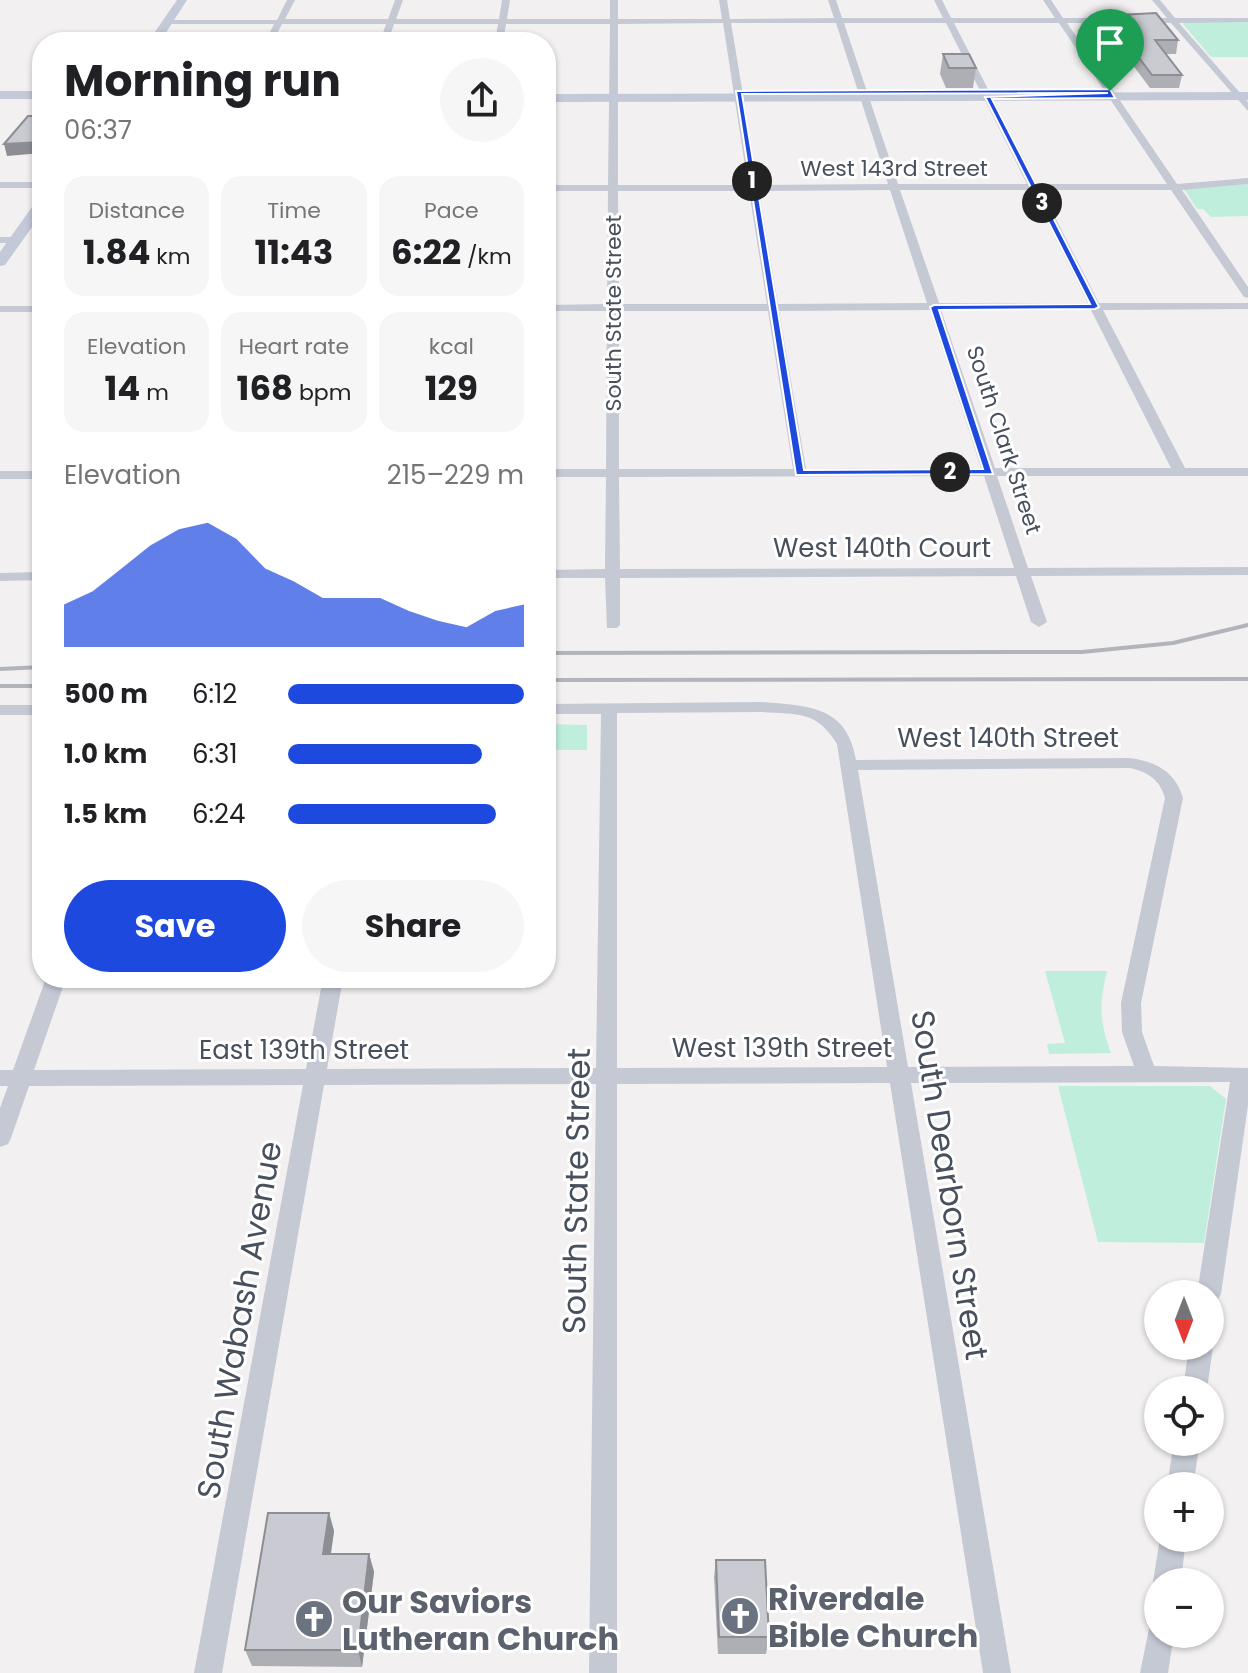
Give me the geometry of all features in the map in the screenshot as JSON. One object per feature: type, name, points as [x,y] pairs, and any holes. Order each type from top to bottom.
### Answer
[{"type":"street","points":[[160,32],[182,0]]},
{"type":"street","points":[[274,32],[291,0]]},
{"type":"street","points":[[388,32],[399,0]]},
{"type":"street","points":[[500,32],[506,0]]},
{"type":"street","name":"South State Street","points":[[612,625],[614,0]]},
{"type":"street","points":[[723,0],[800,473]]},
{"type":"street","name":"South Clark Street","points":[[832,0],[1039,622]]},
{"type":"street","points":[[938,0],[1180,472]]},
{"type":"street","points":[[1047,0],[1248,295]]},
{"type":"street","points":[[1156,0],[1242,94],[1248,108]]},
{"type":"street","points":[[167,22],[1248,20]]},
{"type":"street","points":[[556,95],[1242,94]]},
{"type":"street","points":[[0,95],[32,95]]},
{"type":"street","name":"West 143rd Street","points":[[556,188],[1175,187],[1248,181]]},
{"type":"street","points":[[0,185],[32,185]]},
{"type":"street","points":[[0,262],[8,240],[32,214]]},
{"type":"street","points":[[556,308],[1248,306]]},
{"type":"street","points":[[0,309],[32,309]]},
{"type":"street","points":[[556,473],[1248,472]]},
{"type":"street","points":[[0,475],[32,475]]},
{"type":"street","name":"West 140th Court","points":[[556,574],[1248,571]]},
{"type":"street","points":[[0,577],[32,576]]},
{"type":"street","name":"South Dearborn Street","points":[[609,709],[761,707],[822,716],[837,727],[845,744],[997,1673]]},
{"type":"street","points":[[556,709],[609,709]]},
{"type":"street","name":"South State Street","points":[[603,1673],[609,709]]},
{"type":"street","points":[[0,710],[32,710]]},
{"type":"street","name":"West 140th Street","points":[[850,765],[1130,763],[1148,766],[1170,783],[1174,798],[1130,1018],[1147,1075]]},
{"type":"street","points":[[0,1138],[11,1078],[52,988]]},
{"type":"street","name":"South Wabash Avenue","points":[[208,1673],[331,988]]},
{"type":"street","name":"West 139th Street","points":[[609,1077],[1242,1074],[1211,1280]]},
{"type":"street","name":"East 139th Street","points":[[11,1078],[609,1077]]},
{"type":"street","points":[[1154,1673],[1158,1648]]},
{"type":"green space","points":[[1248,22],[1248,57],[1211,57],[1183,24]]},
{"type":"green space","points":[[1248,184],[1248,216],[1211,217],[1203,209],[1197,209],[1184,189]]},
{"type":"green space","points":[[556,724],[587,725],[587,750],[556,750]]},
{"type":"green space","points":[[1045,971],[1107,971],[1102,1012],[1111,1053],[1049,1054],[1047,1044],[1065,1043]]},
{"type":"green space","points":[[1058,1086],[1210,1086],[1226,1099],[1204,1243],[1098,1242]]},
{"type":"building","points":[[1156,13],[1178,40],[1155,40],[1182,75],[1152,75],[1122,35],[1134,35],[1119,15]]},
{"type":"building","points":[[943,54],[969,54],[976,68],[949,68]]},
{"type":"building","points":[[28,116],[32,116],[32,143],[4,144]]},
{"type":"building","name":"Our Saviors Lutheran Church","points":[[268,1513],[329,1513],[323,1554],[369,1554],[358,1650],[245,1650]]},
{"type":"building","name":"Riverdale Bible Church","points":[[716,1560],[765,1560],[769,1637],[719,1637]]},
{"type":"railway","points":[[556,653],[1082,652],[1173,643],[1248,625]]},
{"type":"railway","points":[[0,669],[32,667]]},
{"type":"railway","points":[[556,680],[1248,679]]},
{"type":"railway","points":[[0,686],[32,686]]},
{"type":"place","name":"Riverdale Bible Church","points":[[740,1616]]},
{"type":"place","name":"Our Saviors Lutheran Church","points":[[314,1619]]},
{"type":"route","points":[[1110,91],[1113,96],[988,97],[1095,307],[934,307],[989,472],[800,473],[738,92],[1110,91]]}]
